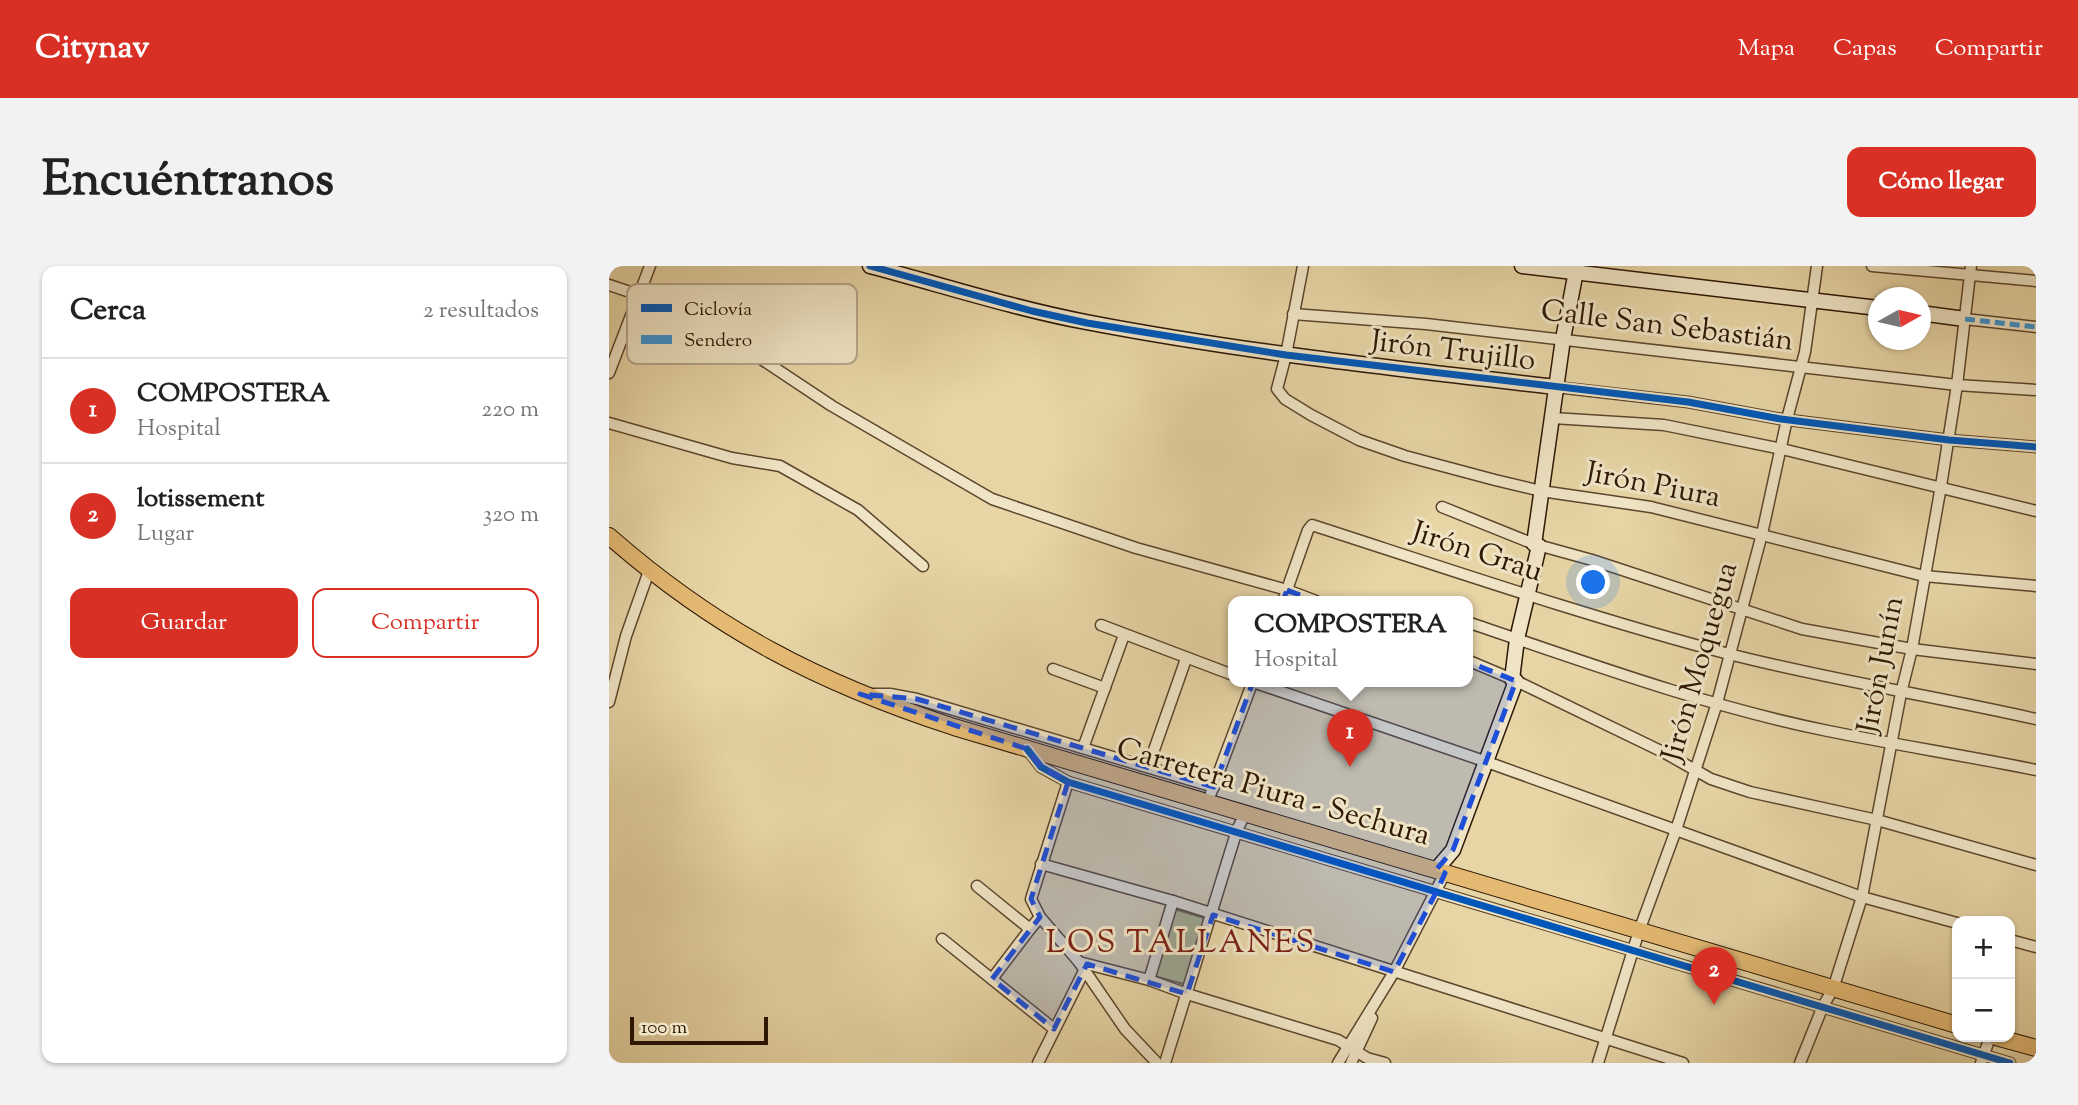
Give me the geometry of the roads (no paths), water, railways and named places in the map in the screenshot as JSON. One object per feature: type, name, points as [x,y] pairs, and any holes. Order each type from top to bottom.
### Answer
[{"type":"main road","name":"Carretera Piura - Sechura","points":[[609,536],[698,608],[758,645],[860,694],[941,723],[1952,1025]]},
{"type":"main road","points":[[2014,1042],[2036,1048]]},
{"type":"street","points":[[643,284],[650,266]]},
{"type":"street","name":"Jirón Trujillo","points":[[870,266],[1032,311],[1087,323],[1286,355],[1688,402],[1787,419],[1949,440],[2036,447]]},
{"type":"street","points":[[1286,355],[1303,266]]},
{"type":"street","points":[[1522,266],[1576,270],[1868,307]]},
{"type":"street","name":"Jirón Moquegua","points":[[1598,1063],[1639,931],[1717,703],[1762,534],[1801,367],[1817,266]]},
{"type":"street","points":[[1872,266],[1970,271],[2036,281]]},
{"type":"street","points":[[1338,1063],[1353,1049],[1437,892],[1487,762],[1514,680],[1517,639],[1536,545],[1556,387],[1576,270]]},
{"type":"street","name":"Jirón Junín","points":[[1800,1063],[1823,1006],[1833,989],[1862,897],[1912,649],[1949,440],[1970,271]]},
{"type":"street","points":[[609,285],[627,290]]},
{"type":"street","name":"Calle San Sebastián","points":[[1293,314],[1426,324],[1957,385],[2036,390]]},
{"type":"street","points":[[1931,314],[2036,327]]},
{"type":"street","points":[[609,373],[627,326]]},
{"type":"street","name":"Jirón Piura","points":[[1286,355],[1276,388],[1285,399],[1359,440],[1405,456],[1541,491],[1651,507],[1924,576],[2036,586]]},
{"type":"street","points":[[769,364],[832,406],[992,499],[1285,595]]},
{"type":"street","points":[[1553,418],[1664,425],[1782,449],[2036,511]]},
{"type":"street","points":[[609,423],[732,458],[780,466],[858,510],[923,566]]},
{"type":"street","points":[[1442,507],[1536,545],[1592,560],[1802,629],[1912,649],[2036,664]]},
{"type":"street","name":"Jirón Grau","points":[[1285,595],[1308,530],[1313,525],[1527,595],[1730,654],[1901,693],[2036,719]]},
{"type":"street","points":[[609,702],[626,636],[649,570]]},
{"type":"street","points":[[1473,624],[1717,703],[1826,731],[1893,741],[2036,770]]},
{"type":"street","points":[[1101,625],[1228,673]]},
{"type":"street","points":[[1083,748],[1124,635]]},
{"type":"street","points":[[1148,767],[1186,659]]},
{"type":"street","points":[[1473,663],[1665,752],[1711,779],[1750,792],[1877,820],[2036,865]]},
{"type":"street","points":[[1053,669],[1105,688]]},
{"type":"street","points":[[1208,803],[1250,687]]},
{"type":"street","points":[[1267,687],[1487,762],[1862,897],[1952,922]]},
{"type":"street","points":[[860,694],[890,694],[917,699],[1214,787]]},
{"type":"street","points":[[1027,749],[1041,767],[1068,782],[1823,1006],[1982,1059],[2010,1063]]},
{"type":"street","points":[[1068,782],[1031,899],[1040,917],[1081,966],[1125,1029],[1157,1063]]},
{"type":"street","points":[[1165,1063],[1237,832],[1245,814]]},
{"type":"street","points":[[1041,864],[1173,901],[1391,977],[1683,1063]]},
{"type":"street","points":[[977,886],[1030,929]]},
{"type":"street","points":[[1149,980],[1173,901]]},
{"type":"street","points":[[992,979],[1040,917]]},
{"type":"street","points":[[942,939],[1054,1029]]},
{"type":"street","points":[[2015,941],[2036,947]]},
{"type":"street","points":[[1081,966],[1149,980],[1353,1049],[1367,1058],[1385,1063]]},
{"type":"street","points":[[1038,1063],[1081,966]]},
{"type":"street","points":[[1982,1059],[1988,1042]]},
{"type":"street","points":[[1351,1063],[1353,1049]]},
{"type":"place","name":"COMPOSTERA","points":[[1350,767]]},
{"type":"place","name":"lotissement","points":[[1714,1005]]},
{"type":"district","name":"LOS TALLANES","points":[[1181,944]]}]
